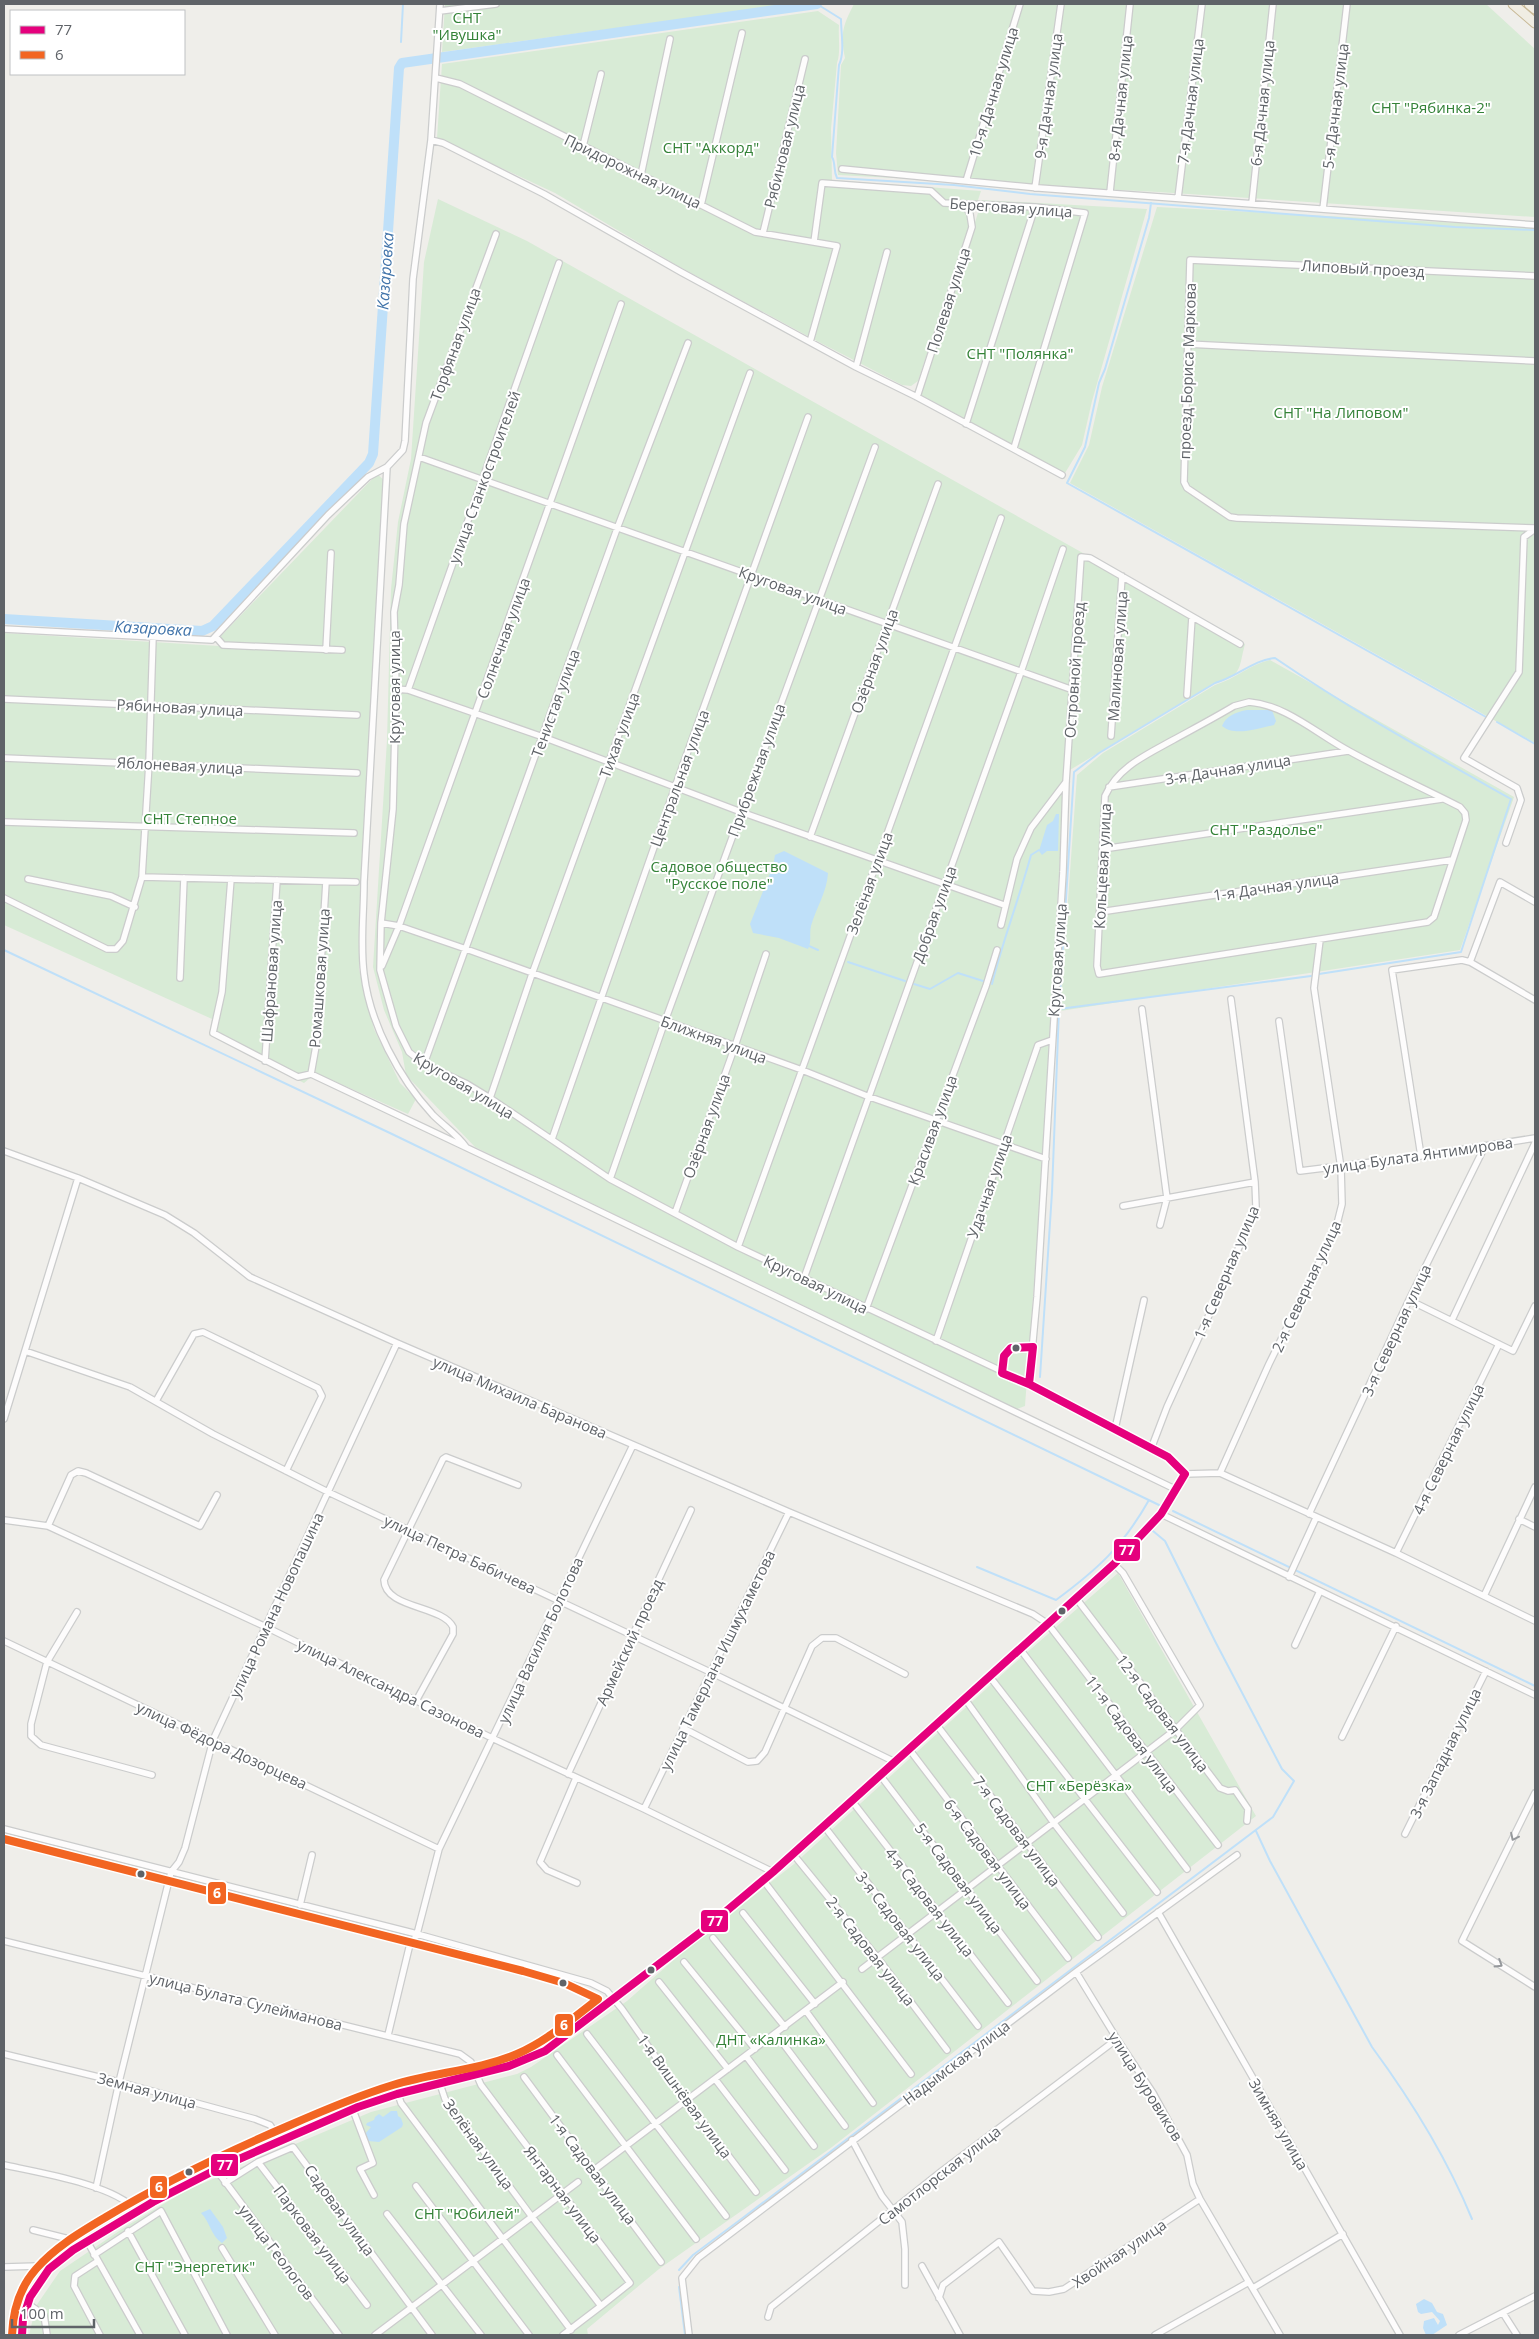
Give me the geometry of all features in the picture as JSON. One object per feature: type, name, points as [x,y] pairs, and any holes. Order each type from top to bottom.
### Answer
[{"type":"highway","points":[[1513,4],[1535,22]]},
{"type":"highway","points":[[1529,4],[1535,9]]},
{"type":"street","points":[[4,628],[206,641],[216,637],[328,515],[368,477],[387,467],[403,450],[413,279],[431,140],[440,4]]},
{"type":"street","points":[[440,11],[496,4]]},
{"type":"street","name":"10-я Дачная улица","points":[[966,181],[1020,4]]},
{"type":"street","name":"9-я Дачная улица","points":[[1035,188],[1061,4]]},
{"type":"street","name":"8-я Дачная улица","points":[[1110,192],[1130,4]]},
{"type":"street","name":"7-я Дачная улица","points":[[1178,198],[1202,4]]},
{"type":"street","name":"6-я Дачная улица","points":[[1252,203],[1273,4]]},
{"type":"street","name":"5-я Дачная улица","points":[[1323,209],[1347,4]]},
{"type":"street","points":[[702,205],[742,33]]},
{"type":"street","points":[[641,174],[670,39]]},
{"type":"street","name":"Рябиновая улица","points":[[763,233],[805,59]]},
{"type":"street","points":[[583,146],[600,74]]},
{"type":"street","name":"Придорожная улица","points":[[436,78],[460,84],[755,232],[837,246],[810,342]]},
{"type":"street","points":[[431,140],[443,143],[544,194],[856,367],[917,397],[1062,475]]},
{"type":"street","points":[[842,169],[1035,188],[1110,192],[1535,225]]},
{"type":"street","name":"Береговая улица","points":[[814,242],[822,183],[931,191],[944,203],[1035,207],[1085,213],[1014,448]]},
{"type":"street","name":"Полевая улица","points":[[917,397],[972,226],[970,214],[964,204]]},
{"type":"street","points":[[966,424],[1035,207]]},
{"type":"street","name":"Торфяная улица","points":[[419,457],[426,423],[496,234]]},
{"type":"street","points":[[856,367],[887,252]]},
{"type":"street","name":"Липовый проезд","points":[[1190,260],[1535,276]]},
{"type":"street","name":"проезд Бориса Маркова","points":[[1190,260],[1184,482],[1187,488],[1230,517],[1237,518],[1535,528]]},
{"type":"street","name":"улица Станкостроителей","points":[[408,690],[559,263]]},
{"type":"street","name":"Солнечная улица","points":[[380,970],[399,926],[552,503],[621,304]]},
{"type":"street","name":"Тенистая улица","points":[[424,1064],[618,526],[688,343]]},
{"type":"street","points":[[1187,344],[1535,361]]},
{"type":"street","name":"Тихая улица","points":[[490,1098],[532,974],[750,373]]},
{"type":"street","name":"Центральная улица","points":[[552,1139],[600,998],[808,417]]},
{"type":"street","name":"Прибрежная улица","points":[[610,1179],[665,1021],[875,447]]},
{"type":"street","name":"Круговая улица","points":[[1066,782],[1063,872],[1046,1159],[1029,1384],[936,1342],[738,1247],[610,1179],[490,1098],[467,1084],[424,1064],[409,1052],[396,1026],[380,970],[381,923],[393,809],[396,689],[394,612],[399,585],[404,524],[419,457],[618,526],[685,552],[752,574],[819,600],[1074,690]]},
{"type":"street","points":[[387,467],[364,882],[364,972],[368,996],[382,1034],[406,1080],[434,1115],[468,1148]]},
{"type":"street","name":"Озёрная улица","points":[[810,837],[938,484]]},
{"type":"street","name":"Зелёная улица","points":[[738,1247],[1001,518]]},
{"type":"street","points":[[1506,843],[1522,800],[1517,788],[1464,758],[1519,672],[1524,537],[1535,528]]},
{"type":"street","name":"Добрая улица","points":[[804,1278],[867,1096],[945,884],[1063,550]]},
{"type":"street","points":[[326,650],[331,554]]},
{"type":"street","name":"Островной проезд","points":[[1066,782],[1074,690],[1081,558],[1090,558],[1122,576]]},
{"type":"street","points":[[1122,576],[1240,644]]},
{"type":"street","name":"Малиновая улица","points":[[1112,736],[1122,576]]},
{"type":"street","points":[[1187,695],[1192,617]]},
{"type":"street","points":[[4,898],[107,949],[116,949],[123,941],[135,907],[142,877],[152,705],[153,637]]},
{"type":"street","points":[[216,637],[223,645],[342,650]]},
{"type":"street","points":[[396,689],[408,690],[474,715],[543,737],[741,812],[1004,905]]},
{"type":"street","name":"Рябиновая улица","points":[[4,699],[357,715]]},
{"type":"street","name":"Кольцевая улица","points":[[1249,702],[1262,703],[1278,709],[1348,751],[1460,807],[1464,813],[1466,820],[1455,858],[1452,860],[1441,901],[1434,917],[1428,922],[1099,974],[1097,966],[1105,796],[1109,787],[1124,770],[1145,755],[1234,706],[1249,702]]},
{"type":"street","name":"3-я Дачная улица","points":[[1109,787],[1348,751]]},
{"type":"street","name":"Яблоневая улица","points":[[4,758],[357,773]]},
{"type":"street","points":[[1001,925],[1004,905],[1017,859],[1031,828],[1066,782]]},
{"type":"street","points":[[1103,849],[1444,799]]},
{"type":"street","points":[[4,822],[354,833]]},
{"type":"street","name":"1-я Дачная улица","points":[[1100,912],[1452,860]]},
{"type":"street","points":[[142,877],[356,882]]},
{"type":"street","points":[[180,978],[184,878]]},
{"type":"street","points":[[28,879],[111,896],[135,907]]},
{"type":"street","points":[[231,879],[222,992],[212,1033],[298,1077],[311,1074],[468,1148],[1177,1490]]},
{"type":"street","name":"Шафрановая улица","points":[[265,1061],[278,880]]},
{"type":"street","name":"Ромашковая улица","points":[[311,1074],[316,1046],[326,882]]},
{"type":"street","points":[[1470,962],[1500,882],[1535,902]]},
{"type":"street","name":"Ближняя улица","points":[[381,923],[399,926],[466,949],[802,1070],[867,1096],[1046,1159]]},
{"type":"street","name":"2-я Северная улица","points":[[1220,1473],[1269,1364],[1336,1228],[1342,1204],[1341,1168],[1314,988],[1320,940]]},
{"type":"street","name":"Красивая улица","points":[[866,1309],[986,986],[997,950]]},
{"type":"street","name":"Озёрная улица","points":[[675,1213],[766,954]]},
{"type":"street","points":[[1422,1156],[1392,970],[1462,960],[1470,962],[1535,1000]]},
{"type":"street","name":"1-я Северная улица","points":[[1151,1449],[1167,1407],[1226,1280],[1256,1207],[1255,1182],[1232,999]]},
{"type":"street","points":[[1142,1009],[1167,1198],[1160,1226]]},
{"type":"street","name":"улица Булата Янтимирова","points":[[1279,1022],[1300,1171],[1341,1168],[1535,1138]]},
{"type":"street","name":"Удачная улица","points":[[936,1342],[1038,1045],[1052,1040]]},
{"type":"street","points":[[1452,1320],[1535,1143]]},
{"type":"street","name":"3-я Северная улица","points":[[1309,1514],[1409,1300],[1485,1146]]},
{"type":"street","name":"улица Михаила Баранова","points":[[4,1151],[78,1178],[165,1215],[194,1233],[250,1277],[396,1343],[789,1512],[1033,1614],[1048,1624]]},
{"type":"street","points":[[4,1419],[78,1178]]},
{"type":"street","points":[[1123,1206],[1255,1182]]},
{"type":"street","points":[[1115,1429],[1144,1300]]},
{"type":"street","points":[[1409,1300],[1513,1351],[1535,1306]]},
{"type":"street","points":[[156,1401],[194,1334],[202,1332],[318,1388],[322,1396],[286,1471]]},
{"type":"street","name":"улица Романа Новопашина","points":[[96,2188],[144,1976],[171,1872],[179,1862],[184,1848],[213,1740],[396,1343]]},
{"type":"street","name":"4-я Северная улица","points":[[1396,1553],[1499,1344]]},
{"type":"street","name":"улица Петра Бабичева","points":[[25,1351],[130,1387],[214,1434],[328,1492],[786,1708],[895,1762]]},
{"type":"street","points":[[1029,1384],[1168,1457],[1184,1474],[1220,1473],[1396,1553],[1535,1620]]},
{"type":"street","name":"улица Василия Болотова","points":[[388,2035],[409,1948],[417,1934],[439,1849],[494,1739],[558,1600],[633,1445]]},
{"type":"street","points":[[416,1701],[453,1631],[452,1625],[445,1619],[392,1596],[385,1588],[384,1580],[446,1456],[518,1484]]},
{"type":"street","points":[[48,1526],[71,1475],[78,1471],[200,1526],[217,1495]]},
{"type":"street","points":[[22,2335],[23,2318],[27,2303],[49,2270],[87,2241],[135,2210],[215,2168],[353,2110],[398,2094],[522,2063],[545,2051],[614,1999],[773,1872],[990,1677],[1114,1564],[1161,1514],[1177,1490],[1184,1474]]},
{"type":"street","points":[[1484,1596],[1535,1487]]},
{"type":"street","name":"Армейский проезд","points":[[568,1774],[691,1510]]},
{"type":"street","name":"улица Тамерлана Ишмухаметова","points":[[644,1809],[789,1512]]},
{"type":"street","points":[[1161,1514],[1289,1577],[1396,1626],[1535,1695]]},
{"type":"street","points":[[1289,1577],[1316,1518]]},
{"type":"street","points":[[1519,1519],[1535,1527]]},
{"type":"street","name":"улица Александра Сазонова","points":[[4,1520],[48,1526],[266,1627],[494,1739],[773,1872]]},
{"type":"street","points":[[862,1969],[1175,1730],[1200,1705],[1122,1572],[1114,1564]]},
{"type":"street","points":[[1295,1645],[1320,1591]]},
{"type":"street","name":"12-я Садовая улица","points":[[1076,1598],[1220,1788],[1228,1791],[1235,1790],[1248,1810],[1247,1821]]},
{"type":"street","points":[[77,1612],[47,1662],[31,1724],[32,1736],[41,1744],[152,1775]]},
{"type":"street","name":"11-я Садовая улица","points":[[1048,1624],[1218,1845]]},
{"type":"street","points":[[1342,1737],[1396,1626]]},
{"type":"street","points":[[683,1728],[748,1762],[752,1762],[762,1756],[786,1708],[812,1646],[822,1638],[836,1638],[905,1674]]},
{"type":"street","name":"улица Фёдора Дозорцева","points":[[4,1641],[439,1849]]},
{"type":"street","points":[[1020,1649],[1188,1869]]},
{"type":"street","name":"3-я Западная улица","points":[[1405,1834],[1486,1671]]},
{"type":"street","points":[[990,1677],[1157,1892]]},
{"type":"street","points":[[964,1699],[1053,1822],[1123,1913]]},
{"type":"street","name":"7-я Садовая улица","points":[[936,1724],[1098,1937]]},
{"type":"street","name":"6-я Садовая улица","points":[[909,1750],[1068,1958]]},
{"type":"street","name":"5-я Садовая улица","points":[[880,1775],[1038,1981]]},
{"type":"street","points":[[576,1778],[540,1862],[547,1870],[577,1883]]},
{"type":"street","points":[[1535,1793],[1462,1941],[1535,1987]]},
{"type":"street","name":"4-я Садовая улица","points":[[852,1801],[1008,2003]]},
{"type":"street","name":"3-я Садовая улица","points":[[824,1826],[978,2026]]},
{"type":"street","name":"1-я Вишнёвая улица","points":[[4,1829],[417,1934],[580,1978],[607,1991],[756,2192]]},
{"type":"street","name":"2-я Садовая улица","points":[[793,1854],[877,1957],[947,2050]]},
{"type":"street","points":[[300,1905],[312,1855]]},
{"type":"street","name":"Надымская улица","points":[[689,2335],[682,2278],[698,2258],[1076,1972],[1237,1855]]},
{"type":"street","points":[[763,1880],[843,1982],[911,2074]]},
{"type":"street","name":"Зимняя улица","points":[[1158,1912],[1400,2335]]},
{"type":"street","points":[[743,1913],[815,2004]]},
{"type":"street","points":[[713,1938],[785,2027]]},
{"type":"street","name":"улица Булата Сулейманова","points":[[4,1941],[460,2054],[471,2062],[477,2075]]},
{"type":"street","points":[[684,1962],[755,2049]]},
{"type":"street","name":"улица Буровиков","points":[[1076,1972],[1153,2093],[1182,2144],[1187,2155],[1193,2184],[1200,2199],[1280,2335]]},
{"type":"street","points":[[658,1982],[728,2069]]},
{"type":"street","points":[[594,2170],[843,1982]]},
{"type":"street","points":[[806,2011],[873,2103]]},
{"type":"street","points":[[587,2034],[726,2216]]},
{"type":"street","points":[[776,2034],[845,2126]]},
{"type":"street","name":"Самотлорская улица","points":[[768,2317],[771,2307],[942,2171],[1117,2039]]},
{"type":"street","name":"Земная улица","points":[[4,2054],[119,2082],[263,2122],[270,2125],[280,2140]]},
{"type":"street","points":[[557,2055],[696,2239]]},
{"type":"street","points":[[746,2056],[814,2146]]},
{"type":"street","name":"Янтарная улица","points":[[477,2075],[481,2086],[630,2283],[602,2306]]},
{"type":"street","name":"1-я Садовая улица","points":[[524,2077],[661,2262]]},
{"type":"street","points":[[715,2078],[785,2170]]},
{"type":"street","name":"Зелёная улица","points":[[440,2084],[445,2099],[532,2217],[602,2306]]},
{"type":"street","points":[[398,2094],[401,2103],[571,2330]]},
{"type":"street","points":[[353,2110],[372,2163],[360,2169],[374,2196]]},
{"type":"street","points":[[852,2140],[882,2196],[902,2222],[905,2249],[905,2285]]},
{"type":"street","name":"Садовая улица","points":[[225,2183],[258,2162],[293,2147],[432,2335]]},
{"type":"street","name":"Парковая улица","points":[[258,2162],[367,2305]]},
{"type":"street","points":[[4,2165],[118,2195],[128,2201],[135,2210]]},
{"type":"street","name":"улица Геологов","points":[[215,2168],[339,2335]]},
{"type":"street","points":[[376,2335],[386,2333],[412,2308],[441,2285],[578,2182]]},
{"type":"street","points":[[416,2186],[530,2335]]},
{"type":"street","name":"Хвойная улица","points":[[939,2298],[943,2285],[999,2242],[1032,2291],[1064,2289],[1200,2199]]},
{"type":"street","points":[[94,2255],[161,2210],[227,2335]]},
{"type":"street","points":[[387,2214],[481,2335]]},
{"type":"street","points":[[33,2230],[65,2238],[77,2248]]},
{"type":"street","points":[[128,2231],[185,2335]]},
{"type":"street","points":[[1253,2288],[1343,2234]]},
{"type":"street","points":[[87,2241],[140,2335]]},
{"type":"street","points":[[222,2248],[275,2335]]},
{"type":"street","points":[[98,2262],[75,2276],[74,2286],[100,2335]]},
{"type":"street","points":[[4,2267],[38,2266],[49,2270]]},
{"type":"street","points":[[922,2266],[960,2335]]},
{"type":"street","points":[[1155,2335],[1249,2282]]},
{"type":"street","points":[[1459,2335],[1535,2296]]},
{"type":"street","points":[[27,2303],[44,2315],[47,2335]]},
{"type":"street","points":[[563,2335],[602,2306]]},
{"type":"street","points":[[1503,2313],[1517,2335]]},
{"type":"green space","name":"СНТ \"Ивушка\"","points":[[445,4],[791,4],[442,52]]},
{"type":"green space","name":"СНТ \"Рябинка-2\"","points":[[854,4],[1486,4],[1535,49],[1535,217],[1158,192],[838,175],[836,153],[841,65],[845,58],[843,36],[847,18]]},
{"type":"green space","name":"СНТ \"Аккорд\"","points":[[818,11],[839,25],[839,54],[831,129],[832,180],[981,191],[918,381],[911,386],[902,385],[678,266],[555,193],[437,138],[442,64]]},
{"type":"green space","name":"Садовое общество \"Русское поле\"","points":[[438,199],[527,241],[1245,644],[1240,666],[1235,674],[1214,683],[1065,773],[1038,1229],[1025,1406],[1017,1409],[475,1147],[406,1075],[402,1052],[384,1010],[373,967],[387,740],[391,589],[398,522],[411,459],[424,262]]},
{"type":"green space","name":"СНТ \"Полянка\"","points":[[982,200],[1147,209],[1092,401],[1082,445],[1065,473],[921,395]]},
{"type":"green space","name":"СНТ \"На Липовом\"","points":[[1157,207],[1535,227],[1535,743],[1070,483],[1089,445],[1102,387]]},
{"type":"green space","name":"СНТ Степное","points":[[377,474],[384,480],[360,913],[359,969],[374,1029],[400,1083],[416,1099],[408,1114],[316,1073],[304,1083],[209,1035],[212,1019],[4,925],[4,633],[219,646],[220,637]]},
{"type":"green space","name":"СНТ \"Раздолье\"","points":[[1270,660],[1514,797],[1460,950],[1060,1011],[1077,775],[1103,753],[1215,685]]},
{"type":"green space","points":[[1118,1573],[1256,1816],[832,2147],[659,2269],[587,2329],[588,2335],[29,2335],[36,2306],[60,2271],[125,2227],[187,2190],[371,2112],[517,2074],[531,2067],[627,2001],[693,1943],[794,1864],[1008,1669]]},
{"type":"water","points":[[1247,710],[1272,710],[1276,721],[1274,725],[1247,731],[1233,731],[1222,726],[1232,715]]},
{"type":"water","points":[[1056,814],[1059,814],[1058,851],[1047,851],[1042,855],[1039,851],[1047,825],[1053,821]]},
{"type":"water","points":[[784,851],[828,873],[826,887],[811,926],[808,949],[779,938],[753,933],[750,924],[773,866],[775,855]]},
{"type":"water","points":[[391,2111],[397,2111],[403,2124],[402,2127],[379,2142],[368,2141],[365,2134],[371,2127],[366,2125],[367,2123],[374,2120],[379,2114],[383,2117]]},
{"type":"water","points":[[210,2209],[223,2227],[227,2238],[222,2243],[215,2237],[207,2220],[201,2213]]},
{"type":"water","points":[[1424,2299],[1432,2303],[1437,2312],[1443,2314],[1447,2325],[1432,2335],[1426,2335],[1423,2328],[1424,2321],[1434,2318],[1438,2325],[1440,2321],[1432,2312],[1421,2314],[1418,2312],[1416,2304]]},
{"type":"waterway","points":[[401,42],[403,4]]},
{"type":"waterway","points":[[817,4],[841,19],[842,49],[839,65],[832,157],[837,178],[954,185],[1030,194],[1455,227],[1535,230]]},
{"type":"waterway","name":"Казаровка","points":[[4,619],[202,631],[213,626],[369,463],[373,454],[399,68],[402,63],[817,4]]},
{"type":"waterway","points":[[1151,203],[1149,218],[1105,369],[1099,383],[1085,447],[1067,483],[1486,717]]},
{"type":"waterway","points":[[1040,1377],[1052,1192],[1059,1009],[1074,772],[1099,753],[1215,683],[1267,659],[1275,658],[1362,714],[1511,799],[1461,952],[1319,974]]},
{"type":"waterway","points":[[1497,722],[1535,744]]},
{"type":"waterway","points":[[992,984],[1031,855],[1039,850]]},
{"type":"waterway","points":[[809,946],[818,950]]},
{"type":"waterway","points":[[4,950],[392,1134],[1159,1505]]},
{"type":"waterway","points":[[848,962],[905,981]]},
{"type":"waterway","points":[[914,984],[930,989],[958,973],[983,981]]},
{"type":"waterway","points":[[1059,1009],[1311,976]]},
{"type":"waterway","points":[[977,1567],[1056,1600],[1085,1578],[1108,1556],[1129,1531],[1149,1500]]},
{"type":"waterway","points":[[1173,1511],[1535,1686]]},
{"type":"waterway","points":[[679,2270],[693,2255],[1273,1817],[1294,1781],[1282,1769],[1165,1541],[1153,1531]]},
{"type":"waterway","points":[[1256,1831],[1270,1861],[1372,2047],[1401,2088],[1440,2152],[1472,2219]]},
{"type":"waterway","points":[[679,2287],[685,2335]]},
{"type":"transit line","name":"77","points":[[1033,1347],[1029,1384],[1002,1373],[1004,1356],[1011,1348],[1033,1347]]},
{"type":"transit line","name":"77","points":[[22,2335],[23,2319],[30,2297],[49,2269],[73,2250],[153,2202],[223,2166],[358,2107],[397,2094],[509,2066],[545,2051],[705,1929],[773,1872],[1114,1564],[1161,1514],[1185,1474],[1168,1457],[1029,1384]]},
{"type":"transit line","name":"6","points":[[4,1839],[523,1971],[564,1983],[598,1999],[549,2036],[517,2054],[471,2068],[408,2081],[353,2099],[218,2157],[128,2204],[69,2240],[43,2261],[30,2276],[18,2300],[12,2335]]},
{"type":"park label","name":"СНТ «Берёзка»","points":[[1079,1785]]},
{"type":"park label","name":"ДНТ «Калинка»","points":[[771,2039]]},
{"type":"park label","name":"СНТ \"Юбилей\"","points":[[467,2213]]},
{"type":"park label","name":"СНТ \"Энергетик\"","points":[[195,2266]]}]
